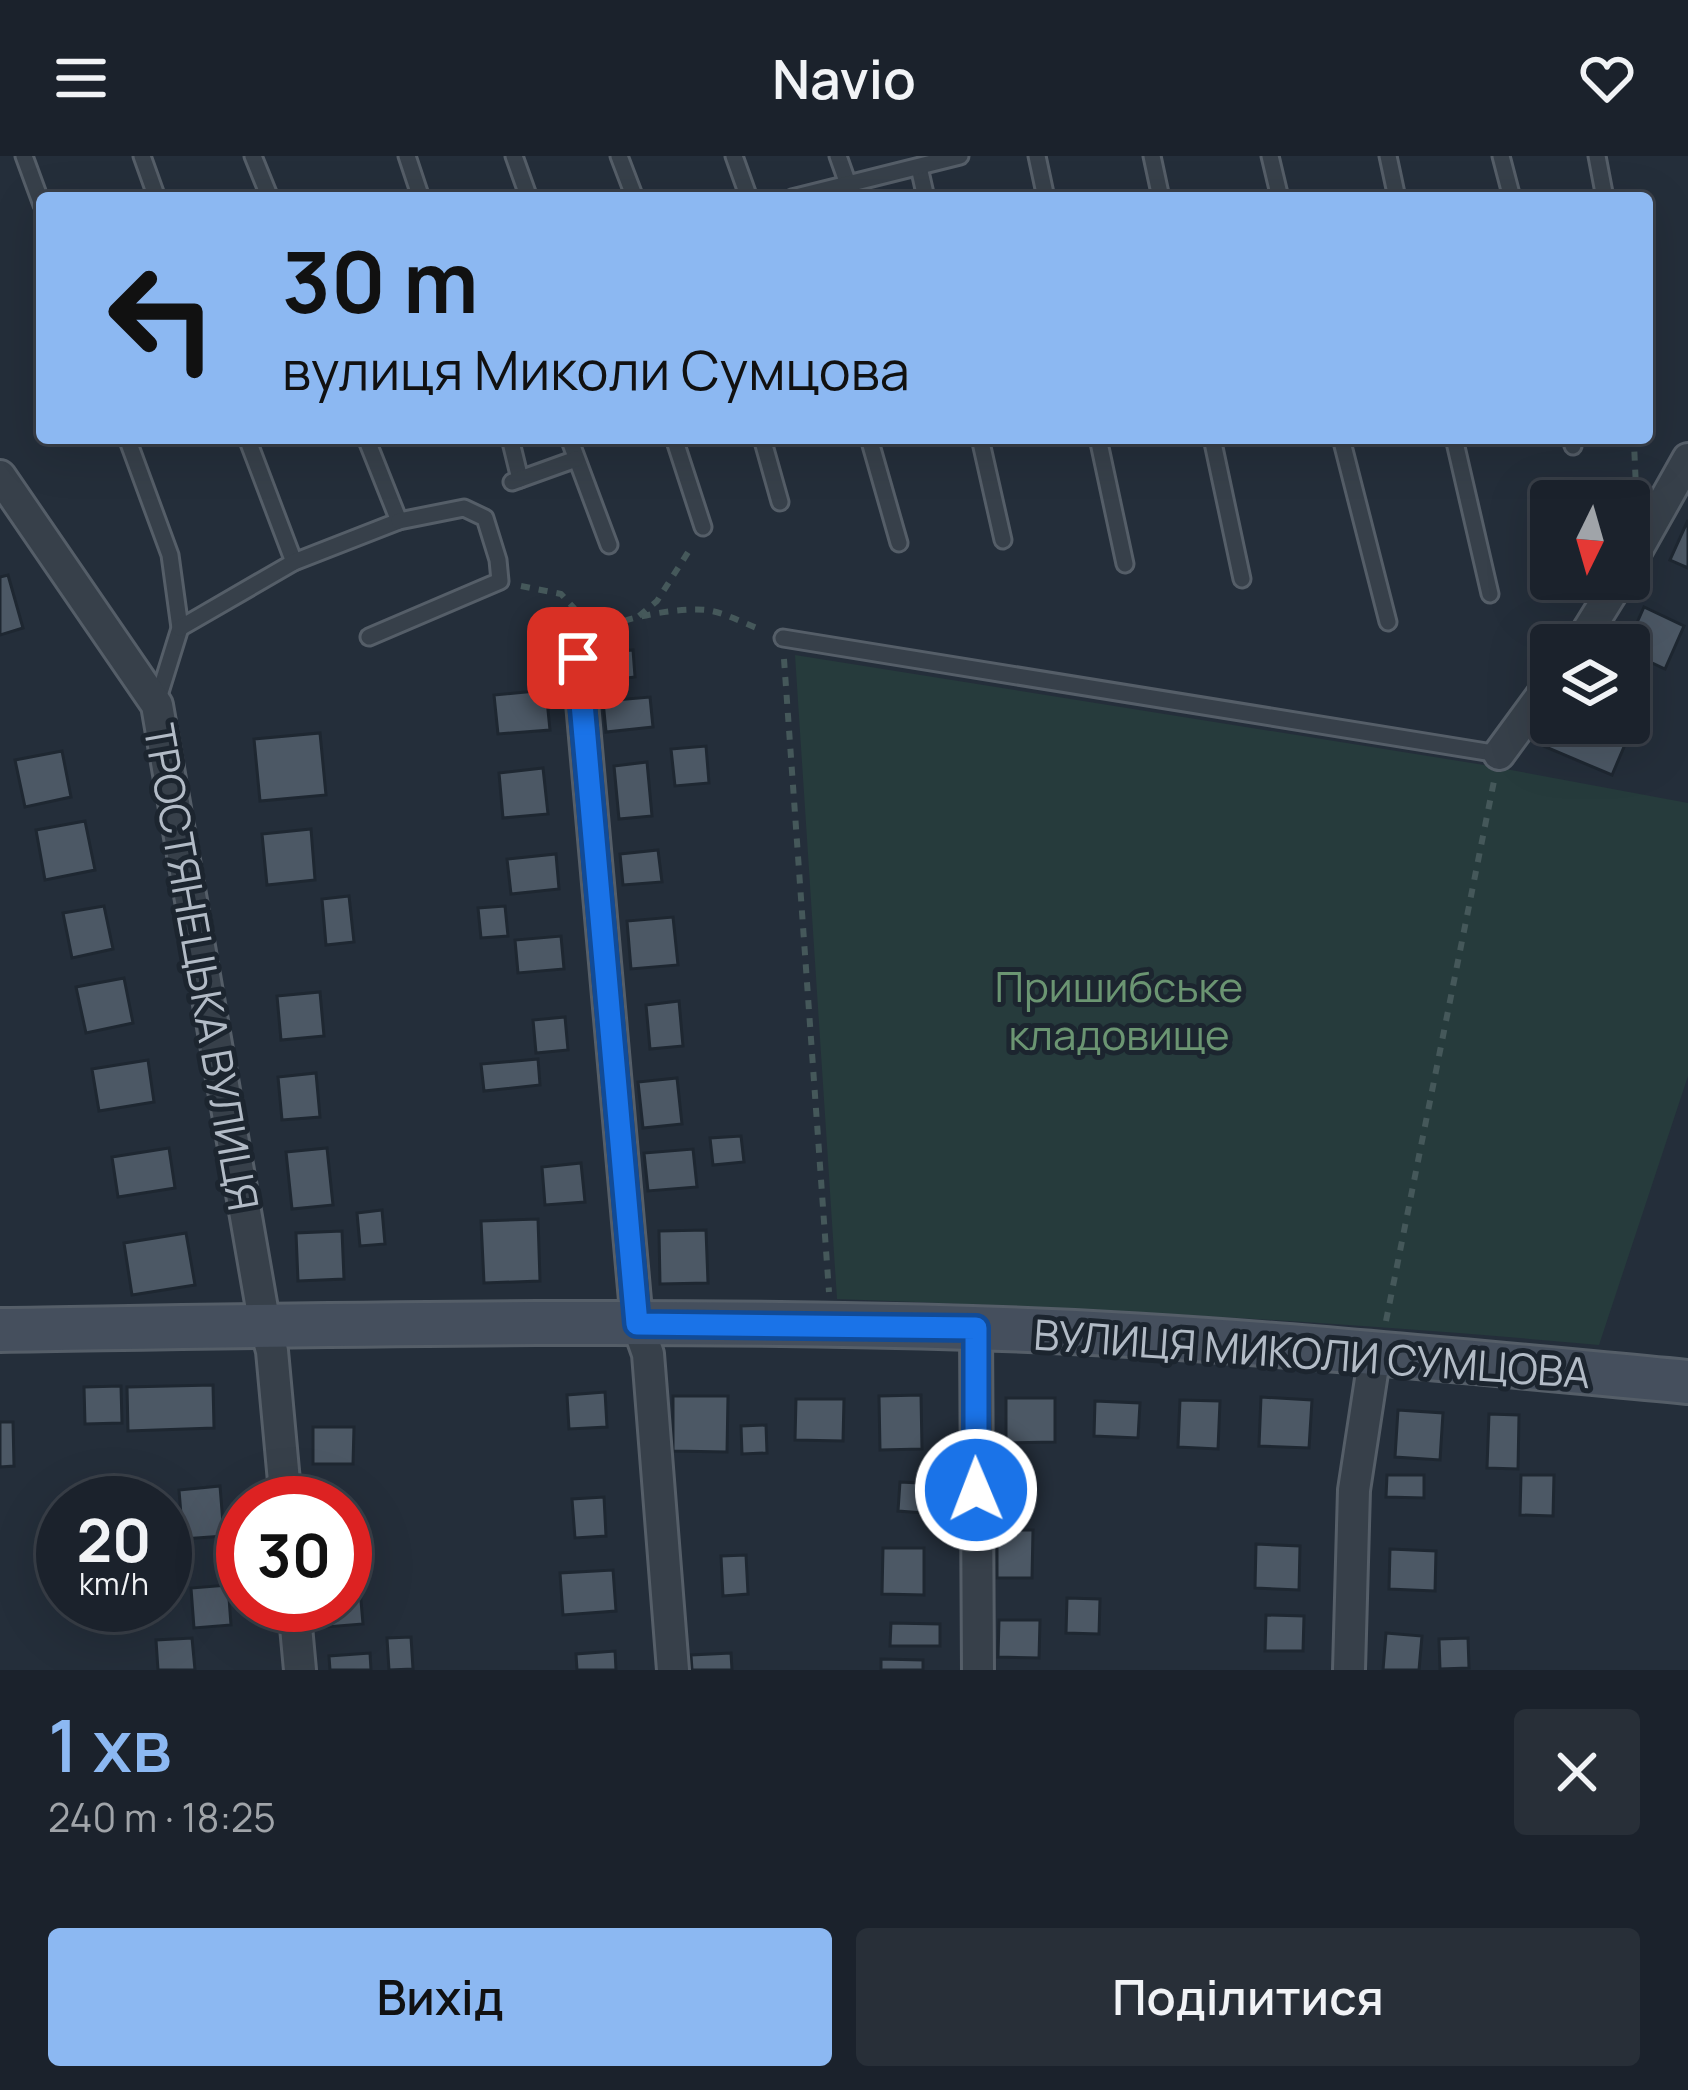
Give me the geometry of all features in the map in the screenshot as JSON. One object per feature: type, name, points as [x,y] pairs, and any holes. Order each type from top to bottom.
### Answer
[{"type":"street","points":[[1650,526],[1688,459]]},
{"type":"street","name":"ТРОСТЯНЕЦЬКА ВУЛИЦЯ","points":[[0,476],[157,705],[272,1351],[284,1476]]},
{"type":"street","points":[[578,658],[637,1324],[648,1354],[673,1670]]},
{"type":"street","points":[[1499,754],[1530,712]]},
{"type":"street","name":"ВУЛИЦЯ МИКОЛИ СУМЦОВА","points":[[0,1330],[637,1324],[976,1328],[1379,1344],[1688,1382]]},
{"type":"street","points":[[976,1328],[978,1670]]},
{"type":"street","points":[[1349,1670],[1354,1490],[1379,1344]]},
{"type":"street","points":[[296,1632],[300,1670]]},
{"type":"lane","points":[[24,156],[37,192]]},
{"type":"lane","points":[[142,156],[155,192]]},
{"type":"lane","points":[[253,156],[268,192]]},
{"type":"lane","points":[[406,156],[419,192]]},
{"type":"lane","points":[[514,156],[527,192]]},
{"type":"lane","points":[[619,156],[633,192]]},
{"type":"lane","points":[[734,156],[747,192]]},
{"type":"lane","points":[[838,156],[848,184]]},
{"type":"lane","points":[[1037,156],[1045,192]]},
{"type":"lane","points":[[1152,156],[1160,192]]},
{"type":"lane","points":[[1270,156],[1279,192]]},
{"type":"lane","points":[[1388,156],[1396,192]]},
{"type":"lane","points":[[1501,156],[1510,192]]},
{"type":"lane","points":[[1598,156],[1604,192]]},
{"type":"lane","points":[[817,192],[951,157]]},
{"type":"lane","points":[[919,167],[925,192]]},
{"type":"lane","points":[[129,444],[170,555],[180,628],[157,705]]},
{"type":"lane","points":[[249,444],[294,562]]},
{"type":"lane","points":[[368,444],[399,521]]},
{"type":"lane","points":[[511,444],[516,480],[576,459]]},
{"type":"lane","points":[[570,444],[609,544]]},
{"type":"lane","points":[[676,444],[703,527]]},
{"type":"lane","points":[[765,444],[781,502]]},
{"type":"lane","points":[[871,444],[899,543]]},
{"type":"lane","points":[[981,444],[1003,540]]},
{"type":"lane","points":[[1099,444],[1125,564]]},
{"type":"lane","points":[[1213,444],[1242,579]]},
{"type":"lane","points":[[1343,444],[1388,622]]},
{"type":"lane","points":[[1455,444],[1490,594]]},
{"type":"lane","points":[[180,628],[294,562],[399,521],[464,508],[485,518],[500,581],[370,638]]},
{"type":"lane","points":[[783,638],[1499,754]]},
{"type":"path","points":[[636,618],[657,601],[703,527]]},
{"type":"path","points":[[500,581],[562,595],[574,608],[578,658]]},
{"type":"path","points":[[578,658],[599,629],[636,618],[708,610],[783,638],[831,1326]]},
{"type":"path","points":[[1379,1344],[1499,754]]},
{"type":"green space","name":"Пришибське кладовище","points":[[795,655],[1484,765],[1688,803],[1688,1076],[1599,1345],[1219,1317],[837,1299]]},
{"type":"building","points":[[1688,520],[1688,568],[1670,560]]},
{"type":"building","points":[[8,575],[23,628],[0,635],[0,577]]},
{"type":"building","points":[[1644,607],[1684,626],[1665,669],[1650,662],[1650,624],[1636,624]]},
{"type":"building","points":[[633,650],[635,677],[602,681],[599,653]]},
{"type":"building","points":[[546,690],[550,730],[498,734],[494,695]]},
{"type":"building","points":[[650,697],[653,727],[606,732],[603,701]]},
{"type":"building","points":[[320,733],[326,795],[260,801],[254,739]]},
{"type":"building","points":[[1541,744],[1625,744],[1612,775]]},
{"type":"building","points":[[706,746],[709,783],[675,786],[671,749]]},
{"type":"building","points":[[62,751],[71,797],[25,807],[15,760]]},
{"type":"building","points":[[647,762],[652,816],[619,819],[614,766]]},
{"type":"building","points":[[543,768],[548,814],[503,818],[499,773]]},
{"type":"building","points":[[85,821],[95,870],[45,880],[36,830]]},
{"type":"building","points":[[311,829],[315,880],[267,885],[262,834]]},
{"type":"building","points":[[658,850],[662,882],[623,885],[620,854]]},
{"type":"building","points":[[556,854],[559,889],[511,894],[507,859]]},
{"type":"building","points":[[349,896],[354,942],[326,945],[322,899]]},
{"type":"building","points":[[104,906],[113,949],[72,958],[63,913]]},
{"type":"building","points":[[505,906],[508,936],[481,938],[478,908]]},
{"type":"building","points":[[673,917],[678,965],[631,969],[627,921]]},
{"type":"building","points":[[561,936],[564,969],[518,973],[515,940]]},
{"type":"building","points":[[124,978],[133,1023],[86,1033],[76,987]]},
{"type":"building","points":[[320,992],[324,1036],[281,1040],[277,996]]},
{"type":"building","points":[[679,1001],[683,1046],[650,1049],[646,1005]]},
{"type":"building","points":[[565,1017],[568,1050],[536,1053],[533,1020]]},
{"type":"building","points":[[538,1059],[540,1085],[484,1091],[481,1064]]},
{"type":"building","points":[[148,1060],[154,1102],[99,1111],[92,1069]]},
{"type":"building","points":[[316,1073],[320,1117],[282,1120],[278,1077]]},
{"type":"building","points":[[677,1078],[682,1124],[643,1128],[638,1082]]},
{"type":"building","points":[[741,1136],[744,1162],[713,1165],[710,1138]]},
{"type":"building","points":[[169,1148],[175,1188],[118,1197],[112,1157]]},
{"type":"building","points":[[327,1148],[333,1205],[292,1209],[286,1152]]},
{"type":"building","points":[[693,1149],[697,1187],[648,1191],[644,1153]]},
{"type":"building","points":[[581,1163],[585,1202],[545,1205],[542,1167]]},
{"type":"building","points":[[382,1210],[385,1244],[360,1246],[357,1213]]},
{"type":"building","points":[[538,1219],[540,1281],[484,1283],[481,1221]]},
{"type":"building","points":[[706,1230],[708,1283],[660,1284],[659,1231]]},
{"type":"building","points":[[342,1231],[344,1279],[298,1281],[296,1233]]},
{"type":"building","points":[[186,1233],[195,1285],[132,1295],[124,1243]]},
{"type":"building","points":[[213,1385],[214,1428],[128,1431],[127,1387]]},
{"type":"building","points":[[121,1386],[122,1423],[85,1424],[84,1387]]},
{"type":"building","points":[[605,1392],[607,1427],[569,1429],[567,1395]]},
{"type":"building","points":[[921,1395],[922,1449],[880,1450],[879,1396]]},
{"type":"building","points":[[673,1396],[728,1396],[727,1452],[673,1451]]},
{"type":"building","points":[[1261,1397],[1312,1400],[1309,1448],[1259,1446]]},
{"type":"building","points":[[1006,1398],[1055,1398],[1055,1442],[1006,1443]]},
{"type":"building","points":[[796,1399],[844,1399],[843,1441],[795,1440]]},
{"type":"building","points":[[1180,1400],[1220,1401],[1218,1449],[1178,1447]]},
{"type":"building","points":[[1095,1401],[1140,1403],[1138,1438],[1094,1436]]},
{"type":"building","points":[[1398,1410],[1443,1413],[1440,1460],[1395,1457]]},
{"type":"building","points":[[1489,1414],[1519,1415],[1518,1469],[1487,1468]]},
{"type":"building","points":[[0,1422],[13,1422],[14,1466],[0,1467]]},
{"type":"building","points":[[766,1425],[767,1453],[742,1454],[741,1426]]},
{"type":"building","points":[[313,1427],[354,1427],[353,1464],[313,1464]]},
{"type":"building","points":[[1387,1475],[1424,1475],[1424,1498],[1386,1497]]},
{"type":"building","points":[[1521,1475],[1554,1475],[1553,1516],[1520,1515]]},
{"type":"building","points":[[900,1482],[939,1484],[937,1514],[898,1511]]},
{"type":"building","points":[[216,1486],[216,1537],[192,1538],[192,1489]]},
{"type":"building","points":[[604,1497],[606,1536],[575,1538],[572,1499]]},
{"type":"building","points":[[997,1530],[1033,1530],[1032,1578],[997,1578]]},
{"type":"building","points":[[1256,1544],[1300,1546],[1299,1590],[1255,1588]]},
{"type":"building","points":[[883,1548],[924,1548],[924,1595],[882,1594]]},
{"type":"building","points":[[1390,1549],[1436,1551],[1435,1591],[1389,1589]]},
{"type":"building","points":[[746,1555],[748,1594],[723,1596],[721,1556]]},
{"type":"building","points":[[613,1570],[616,1611],[563,1615],[560,1573]]},
{"type":"building","points":[[216,1586],[216,1626],[194,1628],[192,1588]]},
{"type":"building","points":[[1067,1598],[1100,1599],[1099,1634],[1066,1633]]},
{"type":"building","points":[[1266,1615],[1304,1616],[1303,1651],[1265,1651]]},
{"type":"building","points":[[999,1620],[1040,1620],[1039,1658],[998,1657]]},
{"type":"building","points":[[891,1623],[940,1624],[940,1646],[890,1646]]},
{"type":"building","points":[[1386,1633],[1422,1636],[1419,1670],[1383,1670]]},
{"type":"building","points":[[411,1637],[413,1669],[389,1670],[387,1638]]},
{"type":"building","points":[[192,1638],[195,1670],[158,1670],[156,1640]]},
{"type":"building","points":[[1468,1638],[1469,1668],[1440,1669],[1439,1639]]},
{"type":"building","points":[[615,1651],[616,1670],[577,1670],[576,1654]]},
{"type":"building","points":[[370,1653],[371,1670],[330,1670],[329,1656]]},
{"type":"building","points":[[731,1653],[732,1670],[692,1670],[691,1655]]},
{"type":"building","points":[[881,1659],[923,1660],[923,1670],[881,1670]]},
{"type":"route","points":[[578,658],[637,1324],[976,1328],[976,1490]]}]
